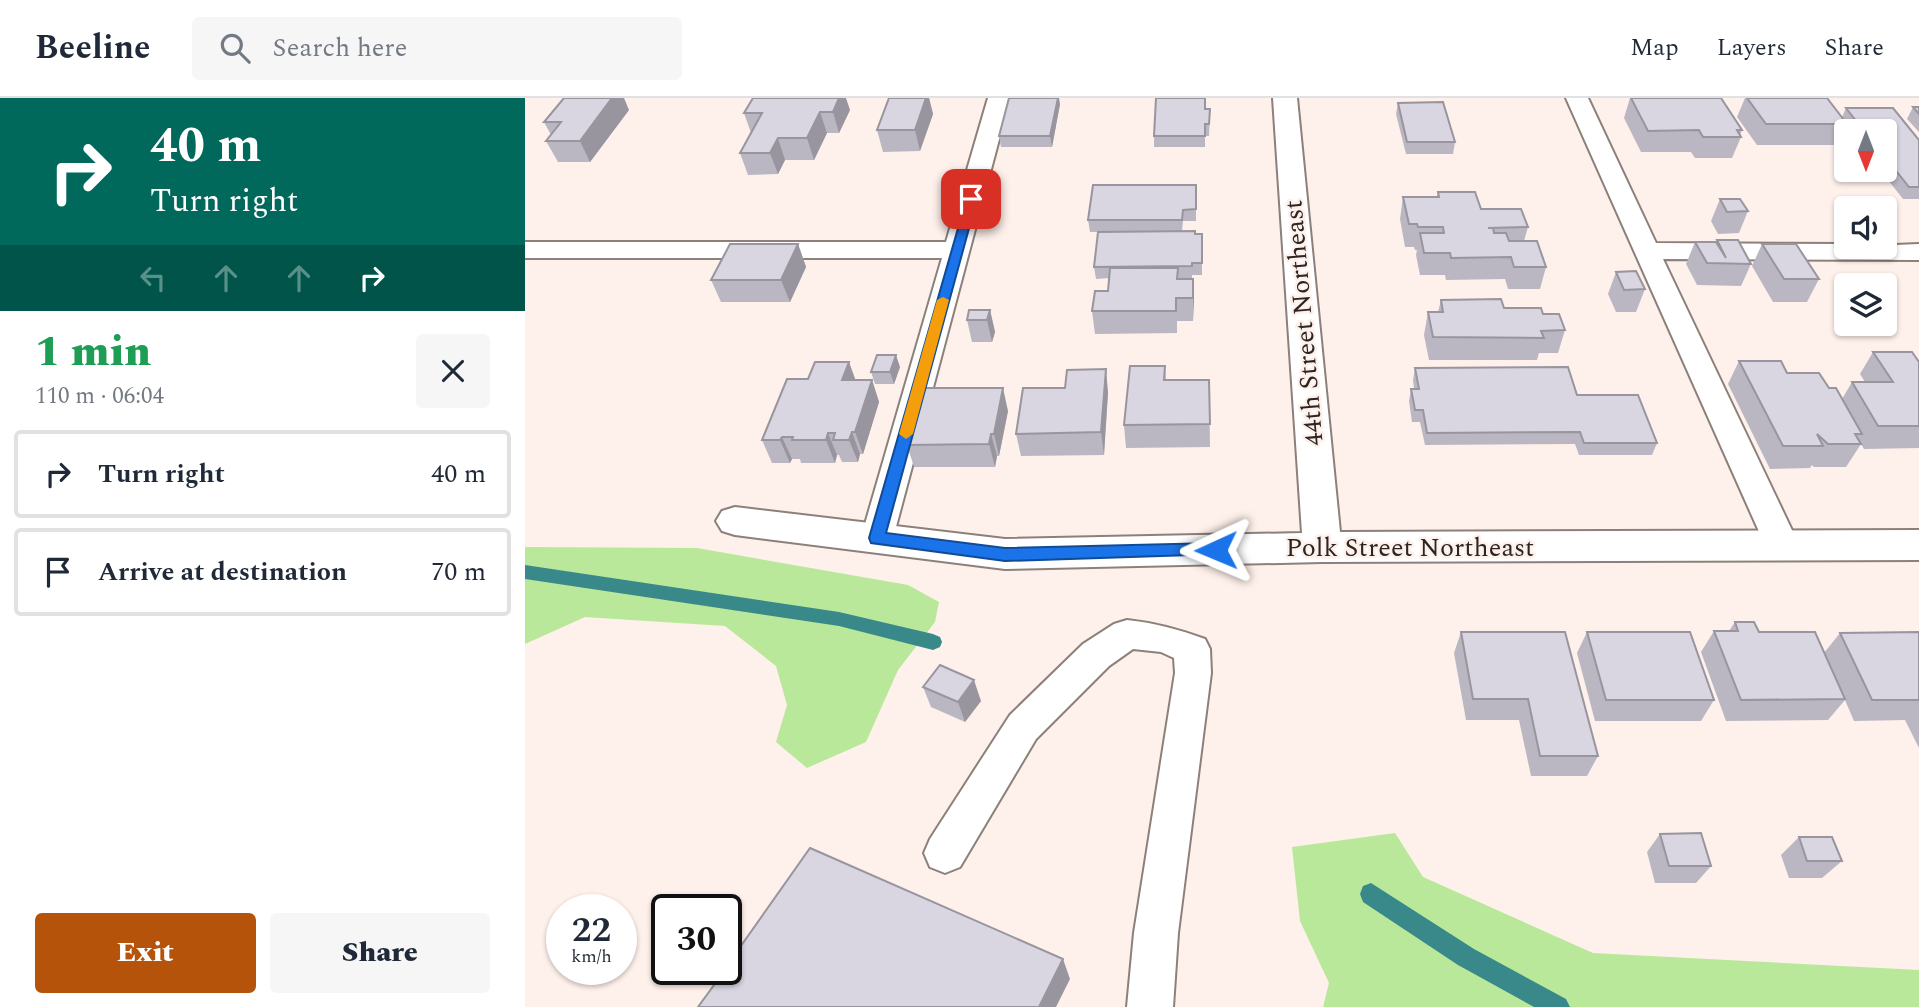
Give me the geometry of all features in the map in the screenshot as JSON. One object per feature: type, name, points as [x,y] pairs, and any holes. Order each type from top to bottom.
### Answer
[{"type":"street","name":"44th Street Northeast","points":[[1285,98],[1322,547]]},
{"type":"street","name":"Polk Street Northeast","points":[[735,521],[1005,554],[1322,547],[1919,545]]},
{"type":"lane","points":[[877,538],[999,98]]},
{"type":"lane","points":[[1577,98],[1782,545]]},
{"type":"lane","points":[[525,250],[957,250]]},
{"type":"lane","points":[[1647,251],[1919,252]]},
{"type":"lane","points":[[946,853],[1023,727],[1096,655],[1127,634],[1163,638],[1192,649],[1193,673],[1156,933],[1150,1007]]},
{"type":"green space","points":[[525,547],[697,548],[908,585],[939,602],[935,622],[898,670],[866,742],[807,768],[776,742],[787,705],[776,666],[725,626],[585,617],[525,644]]},
{"type":"green space","points":[[1395,833],[1423,877],[1593,953],[1919,970],[1919,1007],[1323,1007],[1329,983],[1300,921],[1292,847]]},
{"type":"building","points":[[564,98],[612,98],[580,141],[546,141],[561,122],[544,122]]},
{"type":"building","points":[[753,98],[839,98],[833,112],[820,112],[807,138],[778,138],[770,153],[740,153],[762,113],[744,113]]},
{"type":"building","points":[[889,98],[926,98],[915,130],[877,130]]},
{"type":"building","points":[[1009,98],[1058,98],[1050,136],[999,136]]},
{"type":"building","points":[[1156,98],[1205,98],[1205,109],[1210,109],[1209,124],[1205,124],[1205,136],[1154,136]]},
{"type":"building","points":[[1631,98],[1721,98],[1742,130],[1737,130],[1741,137],[1703,137],[1699,130],[1648,131]]},
{"type":"building","points":[[1747,98],[1827,98],[1843,119],[1834,119],[1834,124],[1766,124]]},
{"type":"building","points":[[1443,102],[1455,142],[1407,142],[1398,103]]},
{"type":"building","points":[[1846,108],[1893,108],[1919,140],[1919,187],[1909,187],[1897,172],[1897,119],[1855,119]]},
{"type":"building","points":[[1093,185],[1196,185],[1196,209],[1183,210],[1182,220],[1088,220]]},
{"type":"building","points":[[1438,192],[1475,192],[1481,209],[1521,209],[1528,227],[1488,228],[1493,228],[1494,233],[1506,233],[1509,241],[1537,241],[1546,267],[1514,267],[1511,257],[1451,258],[1450,253],[1424,253],[1420,233],[1444,233],[1443,227],[1418,227],[1417,224],[1409,224],[1403,197],[1439,197]]},
{"type":"building","points":[[1720,199],[1740,199],[1748,211],[1727,212]]},
{"type":"building","points":[[1195,231],[1195,234],[1202,234],[1202,263],[1192,263],[1192,266],[1094,267],[1098,232]]},
{"type":"building","points":[[1717,240],[1738,240],[1751,264],[1707,263],[1695,242],[1716,242],[1726,258]]},
{"type":"building","points":[[730,244],[798,244],[781,280],[711,280]]},
{"type":"building","points":[[1762,244],[1796,244],[1819,279],[1784,279]]},
{"type":"building","points":[[1110,268],[1178,268],[1177,279],[1193,279],[1193,298],[1176,298],[1176,311],[1092,311],[1095,291],[1108,291]]},
{"type":"building","points":[[1636,271],[1645,289],[1624,290],[1616,272]]},
{"type":"building","points":[[1501,299],[1504,308],[1541,308],[1543,314],[1559,314],[1565,330],[1541,331],[1544,338],[1433,337],[1428,312],[1443,312],[1441,300]]},
{"type":"building","points":[[969,310],[990,310],[987,320],[967,320]]},
{"type":"building","points":[[1873,352],[1912,352],[1919,362],[1919,426],[1878,426],[1852,382],[1893,382]]},
{"type":"building","points":[[877,355],[896,355],[890,372],[871,372]]},
{"type":"building","points":[[1739,361],[1781,361],[1787,373],[1819,373],[1829,388],[1836,388],[1862,434],[1855,434],[1861,444],[1828,444],[1817,434],[1823,446],[1783,446]]},
{"type":"building","points":[[815,362],[849,362],[842,380],[872,380],[855,432],[852,432],[849,440],[833,440],[835,433],[828,433],[826,440],[792,440],[793,437],[782,437],[780,440],[762,440],[787,379],[808,379]]},
{"type":"building","points":[[1130,366],[1165,366],[1164,380],[1209,380],[1210,424],[1124,425]]},
{"type":"building","points":[[1568,367],[1577,395],[1638,395],[1657,443],[1584,443],[1580,432],[1427,433],[1423,410],[1415,410],[1411,389],[1419,389],[1415,368]]},
{"type":"building","points":[[1106,369],[1101,432],[1016,434],[1023,388],[1065,388],[1067,370]]},
{"type":"building","points":[[919,388],[1003,388],[994,434],[991,434],[989,444],[907,445],[909,434],[906,434]]},
{"type":"building","points":[[1735,622],[1754,622],[1759,632],[1815,632],[1845,699],[1741,700],[1714,631],[1738,631]]},
{"type":"building","points":[[1461,632],[1565,632],[1598,756],[1540,756],[1528,699],[1473,699]]},
{"type":"building","points":[[1587,632],[1690,632],[1714,700],[1606,700]]},
{"type":"building","points":[[1919,632],[1919,700],[1872,700],[1840,633]]},
{"type":"building","points":[[940,665],[974,680],[958,702],[923,687]]},
{"type":"building","points":[[1701,833],[1711,866],[1669,866],[1660,834]]},
{"type":"building","points":[[1799,837],[1832,837],[1842,861],[1807,861]]},
{"type":"building","points":[[810,848],[1063,959],[1039,1007],[698,1007],[714,985],[742,985],[742,944]]},
{"type":"waterway","points":[[525,572],[839,619],[933,642]]},
{"type":"waterway","points":[[1371,894],[1466,957],[1558,1007]]},
{"type":"slow traffic","points":[[906,434],[943,300]]},
{"type":"route","points":[[971,199],[877,538],[1005,554],[1216,550]]}]
